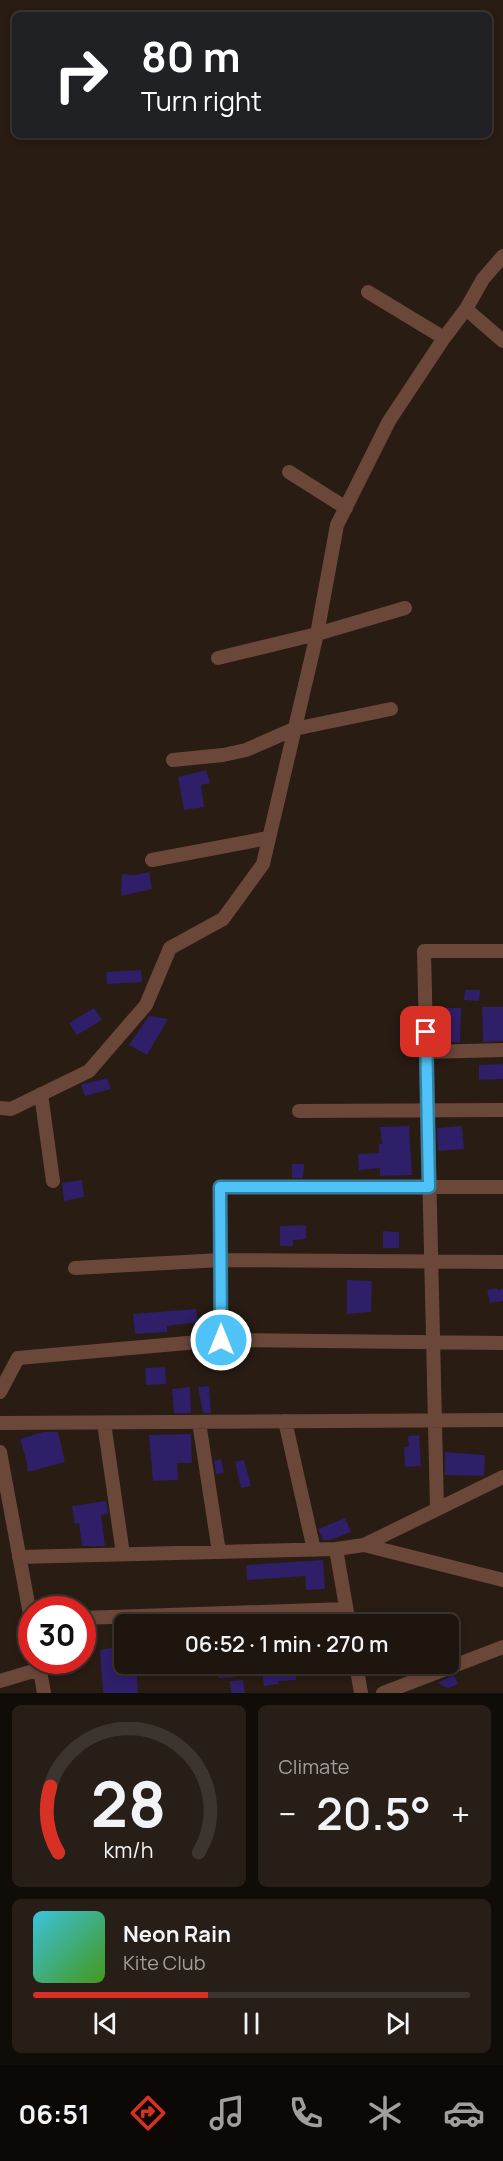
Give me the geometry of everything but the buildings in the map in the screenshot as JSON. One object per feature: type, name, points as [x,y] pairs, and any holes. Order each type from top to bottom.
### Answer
[{"type":"street","points":[[0,1108],[11,1109],[89,1071],[146,1005],[170,948],[223,919],[263,864],[317,634],[337,525],[389,421],[466,309],[483,279],[503,256]]},
{"type":"street","points":[[368,292],[444,339]]},
{"type":"street","points":[[466,309],[503,341]]},
{"type":"street","points":[[289,472],[346,508]]},
{"type":"street","points":[[218,658],[317,634],[405,608]]},
{"type":"street","points":[[173,760],[223,755],[246,750],[294,729],[391,709]]},
{"type":"street","points":[[152,860],[268,838]]},
{"type":"street","points":[[437,1509],[424,951],[503,951]]},
{"type":"street","points":[[426,1052],[503,1050]]},
{"type":"street","points":[[41,1094],[53,1181]]},
{"type":"street","points":[[299,1111],[503,1110]]},
{"type":"street","points":[[221,1340],[220,1187],[503,1187]]},
{"type":"street","points":[[75,1268],[221,1260],[503,1262]]},
{"type":"street","points":[[0,1392],[18,1358],[221,1340],[503,1343]]},
{"type":"street","points":[[0,1423],[503,1420]]},
{"type":"street","points":[[285,1421],[314,1550]]},
{"type":"street","points":[[199,1422],[219,1552]]},
{"type":"street","points":[[104,1423],[123,1554]]},
{"type":"street","points":[[0,1452],[5,1503],[26,1596]]},
{"type":"street","points":[[19,1557],[314,1550],[364,1545],[503,1477]]},
{"type":"street","points":[[364,1545],[503,1580]]},
{"type":"street","points":[[336,1549],[347,1614]]},
{"type":"street","points":[[96,1618],[346,1609]]},
{"type":"street","points":[[383,1693],[503,1647]]},
{"type":"street","points":[[0,1681],[18,1674]]},
{"type":"street","points":[[41,1674],[44,1693]]},
{"type":"street","points":[[358,1674],[361,1693]]},
{"type":"route","points":[[221,1340],[220,1187],[429,1187],[426,1032]]}]
